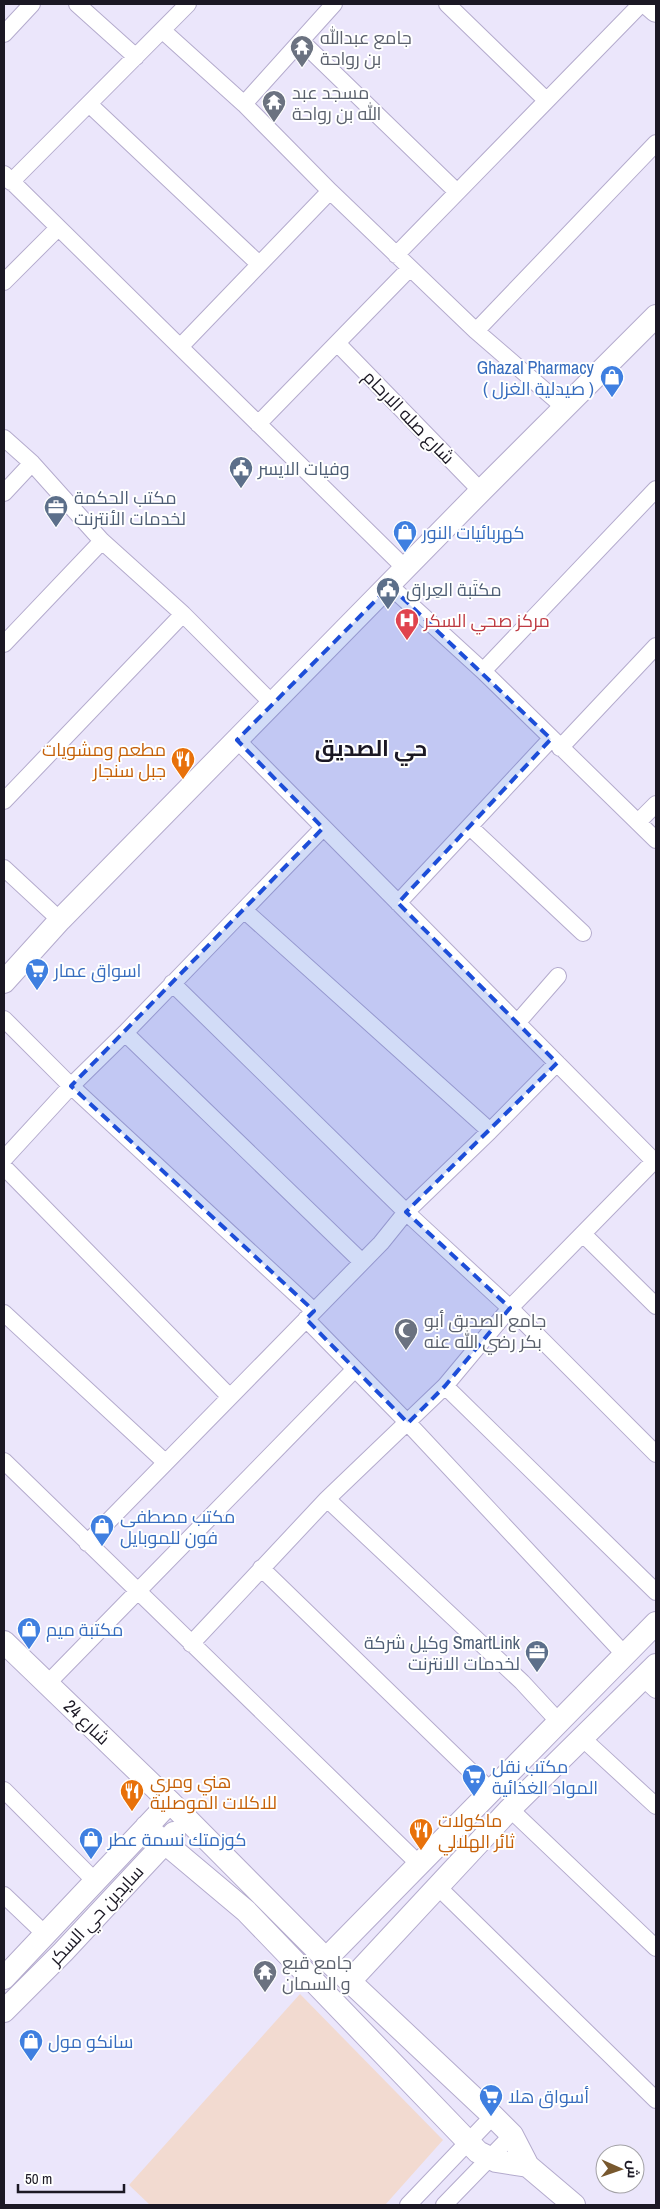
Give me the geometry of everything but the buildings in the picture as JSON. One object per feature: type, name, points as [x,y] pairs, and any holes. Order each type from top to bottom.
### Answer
[{"type":"street","points":[[4,34],[32,4]]},
{"type":"street","points":[[77,4],[136,57]]},
{"type":"street","points":[[188,4],[89,104],[8,178],[406,570]]},
{"type":"street","points":[[244,104],[334,4]]},
{"type":"street","points":[[447,4],[546,100]]},
{"type":"street","points":[[396,255],[641,4]]},
{"type":"street","points":[[648,4],[656,11]]},
{"type":"street","points":[[162,30],[244,104],[330,191],[476,331],[565,408]]},
{"type":"street","points":[[301,41],[457,192]]},
{"type":"street","points":[[89,104],[259,264]]},
{"type":"street","points":[[476,331],[656,143]]},
{"type":"street","points":[[180,347],[330,191]]},
{"type":"street","points":[[4,282],[57,228]]},
{"type":"street","points":[[258,424],[410,268]]},
{"type":"street","points":[[4,982],[60,920],[406,570],[481,491],[656,316]]},
{"type":"street","name":"شارع صله الارحام","points":[[337,343],[481,491]]},
{"type":"street","points":[[4,438],[32,463],[102,541],[183,614],[273,704]]},
{"type":"street","points":[[4,493],[32,463]]},
{"type":"street","points":[[483,671],[656,489]]},
{"type":"street","points":[[4,644],[102,541]]},
{"type":"street","points":[[390,586],[483,671],[656,840]]},
{"type":"street","points":[[4,802],[183,614]]},
{"type":"street","points":[[398,904],[470,827],[656,646]]},
{"type":"street","points":[[191,1644],[327,1499],[446,1386],[510,1308],[655,1160],[398,904],[238,740]]},
{"type":"street","points":[[638,822],[656,804]]},
{"type":"street","points":[[470,827],[583,933]]},
{"type":"street","points":[[4,1159],[71,1086],[125,1033],[323,828]]},
{"type":"street","points":[[4,868],[60,920]]},
{"type":"street","points":[[244,910],[490,1131]]},
{"type":"street","points":[[517,1023],[558,976]]},
{"type":"street","points":[[172,983],[406,1212],[510,1308],[656,1454]]},
{"type":"street","points":[[4,1018],[71,1086],[310,1315],[355,1369],[625,1655]]},
{"type":"street","points":[[125,1033],[362,1262]]},
{"type":"street","points":[[87,1543],[362,1262],[406,1212],[490,1131],[556,1063]]},
{"type":"street","points":[[4,1166],[230,1397]]},
{"type":"street","points":[[583,1234],[656,1306]]},
{"type":"street","points":[[4,1313],[165,1462]]},
{"type":"street","points":[[48,1684],[355,1369]]},
{"type":"street","points":[[446,1386],[656,1592]]},
{"type":"street","points":[[4,1462],[419,1864]]},
{"type":"street","points":[[327,1499],[522,1682],[559,1722]]},
{"type":"street","points":[[261,1568],[491,1791]]},
{"type":"street","points":[[326,1959],[656,1623]]},
{"type":"street","name":"شارع 24","points":[[4,1642],[170,1802],[326,1959],[492,2116],[512,2136],[528,2166]]},
{"type":"street","points":[[350,1981],[510,1809],[581,1737],[652,1678]]},
{"type":"street","points":[[581,1737],[656,1806]]},
{"type":"street","points":[[4,1790],[95,1881]]},
{"type":"street","name":"سايدين حي السكر","points":[[4,1978],[170,1802]]},
{"type":"street","points":[[510,1809],[656,1948]]},
{"type":"street","name":"سايدين حي السكر","points":[[4,2011],[62,1952],[164,1842],[188,1820]]},
{"type":"street","points":[[146,1827],[246,1911],[468,2142],[489,2159],[528,2166],[574,2205]]},
{"type":"street","points":[[438,1887],[656,2100]]},
{"type":"street","points":[[4,1894],[46,1935]]},
{"type":"street","points":[[357,1928],[380,1949]]},
{"type":"street","points":[[408,2205],[492,2116]]},
{"type":"street","points":[[444,2205],[512,2136]]},
{"type":"highlighted area","points":[[390,586],[551,739],[398,903],[557,1063],[406,1212],[510,1308],[445,1386],[408,1423],[306,1319],[314,1311],[71,1086],[323,828],[237,740]]},
{"type":"shaded area","points":[[300,1994],[443,2140],[385,2205],[150,2205],[129,2185]]},
{"type":"place","name":"جامع عبدالله بن رواحة","points":[[302,68]]},
{"type":"place","name":"مسجد عبد الله بن رواحة","points":[[274,123]]},
{"type":"place","name":"Ghazal Pharmacy ( صيدلية الغزل )","points":[[612,398]]},
{"type":"place","name":"وفيات الايسر","points":[[241,489]]},
{"type":"place","name":"مكتب الحكمة لخدمات الأنترنت","points":[[56,528]]},
{"type":"place","name":"كهربائيات النور","points":[[405,553]]},
{"type":"place","name":"مكتَبة العِراق","points":[[388,610]]},
{"type":"place","name":"مركز صحي السكر","points":[[407,641]]},
{"type":"place","name":"مطعم ومشويات جبل سنجار","points":[[183,780]]},
{"type":"place","name":"اسواق عمار","points":[[37,991]]},
{"type":"place","name":"جامع الصديق أبو بكر رضي الله عنه","points":[[406,1351]]},
{"type":"place","name":"مكتب مصطفى فون للموبايل","points":[[102,1547]]},
{"type":"place","name":"مكتبة ميم","points":[[29,1650]]},
{"type":"place","name":"وكيل شركة SmartLink لخدمات الانترنت","points":[[537,1673]]},
{"type":"place","name":"مكتب نقل المواد الغذائية","points":[[474,1797]]},
{"type":"place","name":"هني ومري للاكلات الموصلية","points":[[132,1812]]},
{"type":"place","name":"ماكولات ثائر الهلالي","points":[[421,1851]]},
{"type":"place","name":"كوزمتك نسمة عطر","points":[[91,1860]]},
{"type":"place","name":"جامع قبع و السمان","points":[[265,1993]]},
{"type":"place","name":"سانكو مول","points":[[31,2062]]},
{"type":"place","name":"أسواق هلا","points":[[491,2117]]},
{"type":"district","name":"حي الصديق","points":[[371,748]]}]
